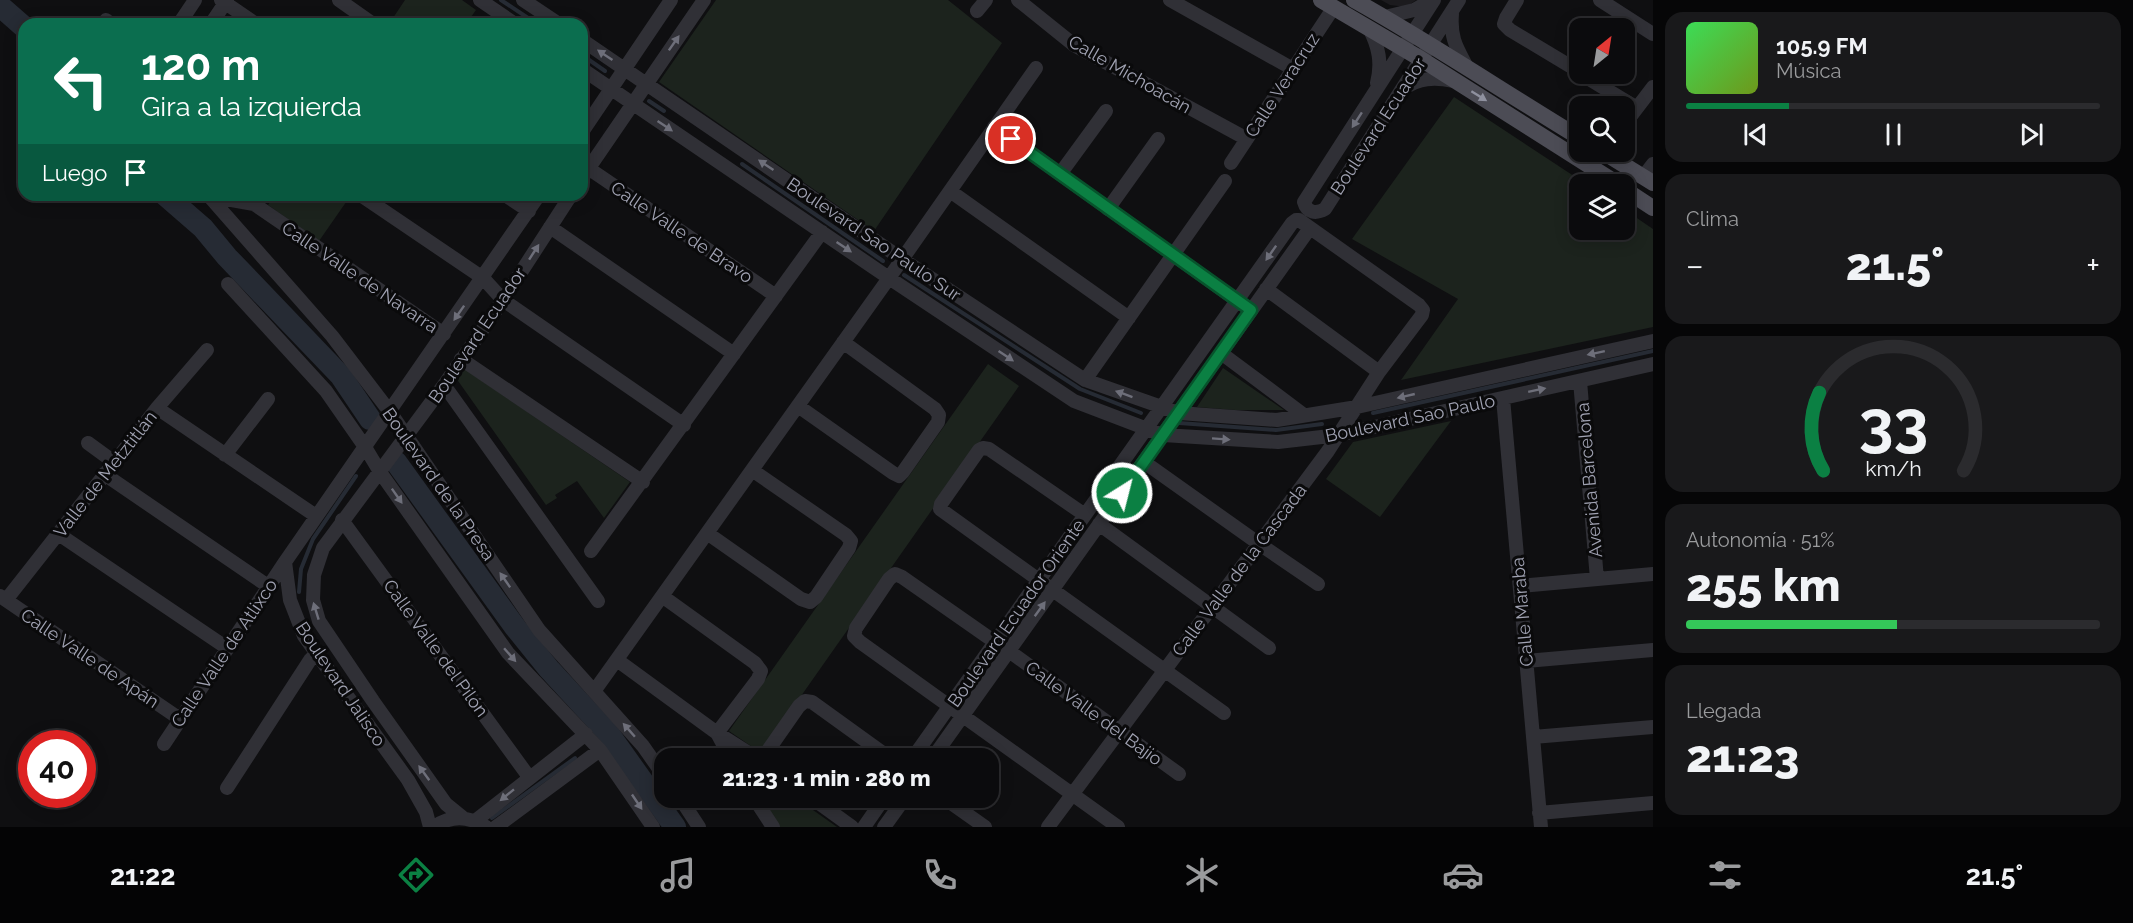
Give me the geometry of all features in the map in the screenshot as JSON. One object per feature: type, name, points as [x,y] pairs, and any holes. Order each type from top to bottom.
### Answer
[{"type":"main road","points":[[1354,0],[1412,33],[1569,131]]},
{"type":"main road","points":[[1327,3],[1421,59],[1602,174]]},
{"type":"main road","points":[[1619,162],[1628,168],[1650,175]]},
{"type":"main road","points":[[1635,196],[1653,208]]},
{"type":"street","points":[[183,18],[195,0]]},
{"type":"street","points":[[339,0],[365,18]]},
{"type":"street","points":[[480,0],[506,18]]},
{"type":"street","points":[[523,0],[550,18]]},
{"type":"street","points":[[588,123],[671,0]]},
{"type":"street","points":[[588,169],[704,0]]},
{"type":"street","name":"Calle Michoacán","points":[[1018,0],[1074,45],[1247,139]]},
{"type":"street","points":[[1170,0],[1293,69]]},
{"type":"street","points":[[1385,17],[1414,10],[1433,0]]},
{"type":"street","name":"Boulevard Ecuador","points":[[1433,0],[1304,202],[1305,208],[1310,211],[1320,212],[1325,209],[1456,6]]},
{"type":"street","points":[[1517,0],[1504,24],[1569,66]]},
{"type":"street","points":[[1600,0],[1653,34]]},
{"type":"street","points":[[214,18],[224,1],[248,18]]},
{"type":"street","name":"Calle Veracruz","points":[[1231,163],[1293,69],[1327,3]]},
{"type":"street","points":[[1456,6],[1451,34],[1470,71]]},
{"type":"street","points":[[1369,28],[1378,44],[1380,61],[1380,71],[1374,93]]},
{"type":"street","name":"Boulevard Sao Paulo Sur","points":[[588,44],[902,259],[1085,380],[1179,413]]},
{"type":"street","points":[[595,690],[1036,68]]},
{"type":"street","name":"Boulevard Sao Paulo Sur","points":[[588,73],[1074,401],[1163,435]]},
{"type":"street","points":[[1401,91],[1410,84],[1426,78],[1455,81]]},
{"type":"street","points":[[1598,84],[1637,108]]},
{"type":"street","points":[[1635,111],[1653,87]]},
{"type":"street","points":[[1060,174],[1106,111]]},
{"type":"street","points":[[994,127],[1251,310]]},
{"type":"street","points":[[1108,208],[1158,139]]},
{"type":"street","points":[[1624,174],[1628,168]]},
{"type":"street","name":"Calle Valle de Bravo","points":[[588,175],[776,296]]},
{"type":"street","points":[[1085,380],[1225,181]]},
{"type":"street","points":[[950,191],[1129,318]]},
{"type":"street","name":"Boulevard de la Presa","points":[[213,201],[332,336],[390,412],[539,630],[595,690],[654,762]]},
{"type":"street","name":"Calle Valle de Navarra","points":[[239,201],[254,204],[444,334]]},
{"type":"street","points":[[369,201],[483,278],[503,300],[684,425]]},
{"type":"street","points":[[514,201],[529,211]]},
{"type":"street","name":"Boulevard Ecuador","points":[[365,447],[535,201]]},
{"type":"street","name":"Boulevard Ecuador","points":[[380,472],[503,300],[567,201]]},
{"type":"street","name":"Boulevard Ecuador Oriente","points":[[920,748],[1292,222],[1299,220],[1310,228],[940,748]]},
{"type":"street","points":[[550,227],[734,354]]},
{"type":"street","name":"Calle Valle de la Cascada","points":[[1048,827],[1339,435],[1379,372],[1422,315],[1423,310],[1419,305],[1310,228]]},
{"type":"street","points":[[591,551],[822,232]]},
{"type":"street","points":[[228,284],[326,391],[380,472],[508,653],[600,750],[653,827]]},
{"type":"street","points":[[1266,289],[1379,372]]},
{"type":"street","name":"Boulevard Sao Paulo","points":[[1179,413],[1277,420],[1358,407],[1653,341]]},
{"type":"street","points":[[798,406],[893,473],[899,476],[903,472],[938,422],[939,415],[935,409],[843,342]]},
{"type":"street","name":"Valle de Metztitlán","points":[[3,598],[207,350]]},
{"type":"street","points":[[1221,353],[1304,415]]},
{"type":"street","points":[[461,359],[643,482]]},
{"type":"street","name":"Boulevard Sao Paulo","points":[[1163,435],[1278,442],[1339,435],[1653,364]]},
{"type":"street","name":"Avenida Barcelona","points":[[1580,381],[1597,579]]},
{"type":"street","points":[[444,385],[598,601]]},
{"type":"street","name":"Calle Maraba","points":[[1503,398],[1540,820]]},
{"type":"street","points":[[225,454],[268,399]]},
{"type":"street","points":[[157,408],[316,516]]},
{"type":"street","points":[[88,443],[114,462]]},
{"type":"street","points":[[285,562],[365,447]]},
{"type":"street","points":[[1085,515],[989,449],[984,448],[979,450],[941,504],[940,509],[1224,713]]},
{"type":"street","points":[[1144,462],[1318,584]]},
{"type":"street","points":[[707,533],[801,599],[810,602],[816,597],[849,548],[851,541],[846,535],[752,470]]},
{"type":"street","name":"Boulevard Jalisco","points":[[380,472],[323,548],[314,575],[315,610],[319,621],[373,701],[447,804],[474,822]]},
{"type":"street","points":[[104,474],[268,586]]},
{"type":"street","name":"Calle Valle del Pilón","points":[[342,520],[529,777]]},
{"type":"street","points":[[1099,524],[1269,648]]},
{"type":"street","points":[[57,533],[227,648]]},
{"type":"street","name":"Boulevard Jalisco","points":[[285,562],[288,593],[296,619],[317,653],[408,780],[432,827]]},
{"type":"street","name":"Calle Valle de Atlixco","points":[[164,744],[285,562]]},
{"type":"street","points":[[995,642],[902,577],[894,574],[856,628],[854,636],[1118,827]]},
{"type":"street","points":[[1520,586],[1653,574]]},
{"type":"street","points":[[662,596],[755,663],[761,670],[758,679],[717,733]]},
{"type":"street","name":"Calle Valle de Apán","points":[[3,598],[180,719]]},
{"type":"street","points":[[1526,661],[1653,650]]},
{"type":"street","name":"Calle Valle del Bajio","points":[[1009,651],[1179,774]]},
{"type":"street","points":[[227,788],[310,660],[317,653]]},
{"type":"street","points":[[617,660],[717,733],[742,748]]},
{"type":"street","points":[[768,748],[805,701],[812,702],[876,748]]},
{"type":"street","points":[[1533,737],[1653,727]]},
{"type":"street","points":[[717,733],[725,748]]},
{"type":"street","points":[[432,827],[447,820],[474,822],[586,734]]},
{"type":"street","points":[[496,827],[600,750]]},
{"type":"street","points":[[1540,820],[1653,803]]},
{"type":"street","points":[[687,808],[699,827]]},
{"type":"street","points":[[761,808],[773,827]]},
{"type":"street","points":[[826,808],[852,827]]},
{"type":"street","points":[[864,827],[877,808]]},
{"type":"street","points":[[884,827],[898,808]]},
{"type":"street","points":[[958,808],[985,827]]},
{"type":"shaded area","points":[[405,0],[462,0],[476,10],[470,18],[393,18]]},
{"type":"shaded area","points":[[716,0],[948,0],[1002,43],[874,231],[659,82]]},
{"type":"shaded area","points":[[1381,0],[1416,0],[1406,7],[1390,5]]},
{"type":"shaded area","points":[[1454,97],[1571,174],[1569,174],[1569,240],[1635,240],[1635,217],[1653,229],[1653,327],[1401,380],[1458,299],[1352,239]]},
{"type":"shaded area","points":[[271,201],[347,201],[319,241],[268,205]]},
{"type":"shaded area","points":[[988,364],[1019,386],[765,748],[754,748],[729,731]]},
{"type":"shaded area","points":[[463,368],[630,482],[604,518],[577,481],[555,495],[557,498],[546,505],[456,378]]},
{"type":"shaded area","points":[[1223,368],[1284,410],[1197,407]]},
{"type":"shaded area","points":[[1451,421],[1380,517],[1326,479],[1353,442]]},
{"type":"shaded area","points":[[768,808],[810,808],[837,827],[780,827]]},
{"type":"waterway","points":[[501,0],[528,18]]},
{"type":"waterway","points":[[0,6],[18,22]]},
{"type":"waterway","points":[[588,59],[605,71]]},
{"type":"waterway","points":[[649,101],[664,111]]},
{"type":"waterway","points":[[742,164],[883,261]]},
{"type":"waterway","points":[[172,201],[203,228],[227,257],[341,376],[370,419]]},
{"type":"waterway","points":[[904,275],[1080,389],[1141,413]]},
{"type":"waterway","points":[[1373,413],[1653,351]]},
{"type":"waterway","points":[[1179,423],[1276,430],[1322,424]]},
{"type":"waterway","points":[[396,462],[515,627],[549,669],[609,734],[675,827]]},
{"type":"waterway","points":[[398,474],[407,477]]},
{"type":"waterway","points":[[299,592],[301,569],[313,539],[356,476]]},
{"type":"waterway","points":[[492,818],[575,758]]},
{"type":"route","points":[[1011,139],[1251,310],[1122,493]]}]
